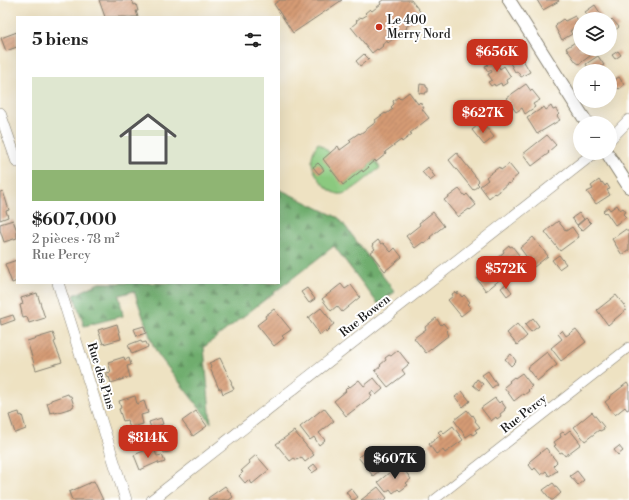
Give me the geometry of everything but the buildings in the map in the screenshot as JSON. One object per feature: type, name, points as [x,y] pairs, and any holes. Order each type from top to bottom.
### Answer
[{"type":"main road","points":[[509,0],[583,116]]},
{"type":"main road","points":[[612,160],[629,187]]},
{"type":"street","points":[[0,113],[16,159]]},
{"type":"street","points":[[617,132],[629,120]]},
{"type":"street","name":"Rue Bowen","points":[[152,500],[585,160]]},
{"type":"street","name":"Rue des Pins","points":[[58,284],[126,500]]},
{"type":"street","name":"Rue Percy","points":[[434,500],[629,347]]},
{"type":"green space","points":[[318,143],[330,154],[343,184],[362,170],[364,171],[375,160],[380,168],[346,193],[337,194],[332,192],[319,179],[313,168],[312,155]]},
{"type":"green space","points":[[280,189],[339,218],[395,292],[378,304],[334,246],[204,347],[211,423],[159,356],[153,345],[134,291],[119,295],[123,316],[84,326],[74,295],[97,284],[280,284]]},
{"type":"place","name":"Le 400 Merry Nord","points":[[379,27]]}]
